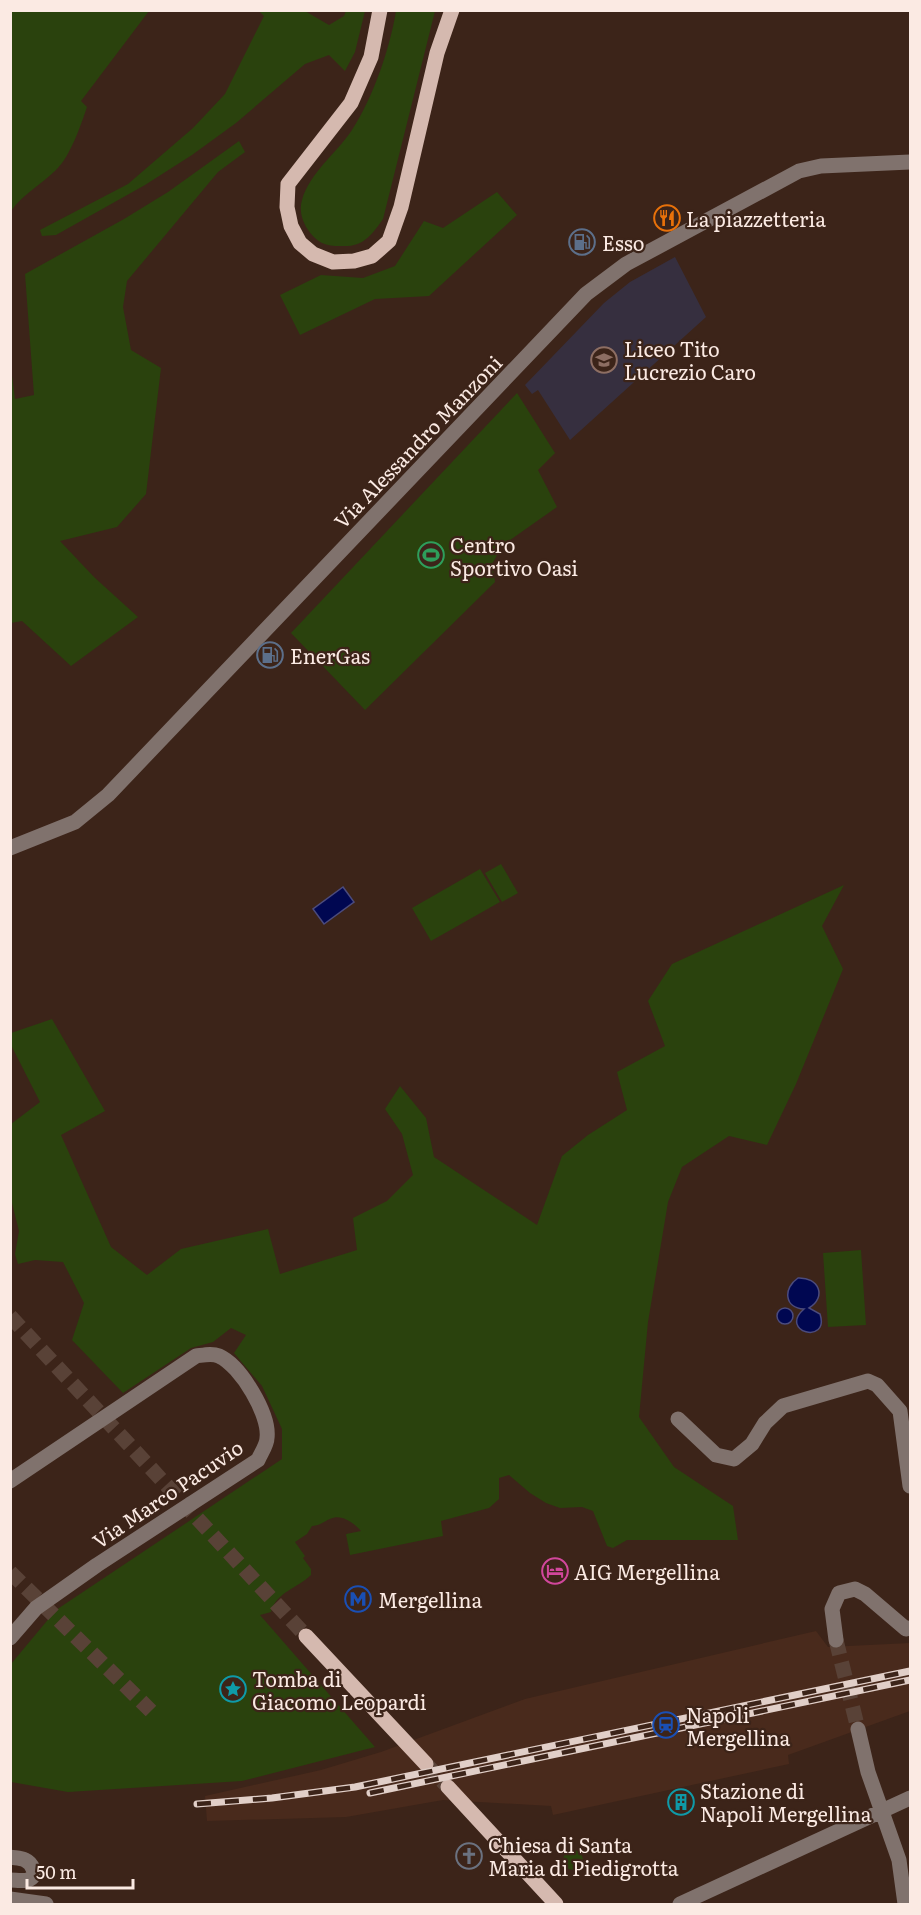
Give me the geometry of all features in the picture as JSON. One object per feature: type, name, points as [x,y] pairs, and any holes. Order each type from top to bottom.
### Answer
[{"type":"main road","points":[[380,10],[370,57],[351,103],[288,184],[287,207],[291,226],[300,243],[313,254],[333,262],[354,261],[372,256],[389,241],[401,207],[437,53],[452,10]]},
{"type":"main road","points":[[306,1636],[426,1764]]},
{"type":"main road","points":[[448,1787],[547,1896],[564,1905]]},
{"type":"street","name":"Via Alessandro Manzoni","points":[[10,848],[75,822],[108,795],[586,294],[607,277],[626,264],[799,171],[821,166],[910,162]]},
{"type":"street","name":"Via Marco Pacuvio","points":[[10,1481],[196,1356],[209,1354],[219,1356],[236,1369],[251,1389],[264,1417],[267,1438],[258,1460],[97,1565],[36,1608],[10,1638]]},
{"type":"street","points":[[678,1419],[716,1455],[734,1459],[752,1444],[765,1423],[783,1406],[868,1381],[877,1384],[900,1411],[910,1486]]},
{"type":"street","points":[[836,1640],[832,1609],[839,1593],[855,1589],[865,1594],[906,1629],[910,1628]]},
{"type":"street","points":[[858,1729],[868,1772],[899,1860],[905,1905]]},
{"type":"street","points":[[680,1905],[910,1798]]},
{"type":"street","points":[[10,1857],[27,1861],[34,1873],[28,1880],[10,1880]]},
{"type":"street","points":[[10,1899],[46,1905]]},
{"type":"shaded area","name":"Liceo Tito Lucrezio Caro","points":[[675,257],[706,317],[570,440],[538,390],[532,394],[525,385],[604,303],[630,282]]},
{"type":"shaded area","points":[[343,887],[354,902],[324,924],[313,909]]},
{"type":"shaded area","points":[[798,1278],[811,1281],[818,1288],[818,1299],[809,1308],[820,1314],[821,1324],[818,1330],[812,1332],[800,1329],[797,1324],[798,1317],[804,1309],[797,1308],[789,1301],[788,1292]]},
{"type":"shaded area","points":[[782,1308],[788,1308],[793,1316],[791,1322],[782,1324],[777,1319],[777,1313]]},
{"type":"shaded area","points":[[816,1631],[828,1647],[910,1643],[910,1711],[788,1755],[789,1764],[553,1815],[551,1806],[443,1800],[346,1817],[207,1821],[205,1796],[321,1770],[381,1752],[525,1699]]},
{"type":"green space","points":[[11,10],[149,11],[81,101],[87,107],[66,157],[11,211]]},
{"type":"green space","points":[[259,11],[305,11],[329,25],[344,16],[346,11],[365,11],[355,52],[345,71],[329,55],[305,64],[236,123],[192,155],[145,185],[56,235],[42,236],[40,230],[128,184],[193,128],[225,94],[264,16]]},
{"type":"green space","points":[[396,11],[435,11],[383,219],[372,233],[359,243],[348,246],[325,244],[312,235],[302,219],[302,200],[317,172],[346,139],[367,103],[390,41]]},
{"type":"green space","points":[[239,141],[245,152],[218,172],[127,281],[123,307],[131,350],[161,368],[146,494],[117,527],[60,541],[94,577],[138,617],[71,666],[22,621],[11,623],[11,368],[15,399],[34,395],[25,274],[168,192]]},
{"type":"green space","points":[[497,192],[517,215],[429,296],[375,299],[300,335],[280,295],[321,275],[363,278],[395,266],[424,221],[443,228]]},
{"type":"green space","name":"Centro Sportivo Oasi","points":[[517,393],[555,453],[538,470],[557,507],[503,545],[492,564],[495,582],[365,710],[291,633]]},
{"type":"green space","points":[[501,864],[518,893],[502,902],[485,873]]},
{"type":"green space","points":[[480,869],[500,902],[431,941],[412,908]]},
{"type":"green space","points":[[844,885],[822,926],[843,969],[796,1084],[767,1145],[729,1136],[682,1167],[668,1202],[648,1322],[639,1417],[674,1467],[733,1506],[738,1540],[627,1540],[613,1548],[607,1546],[593,1511],[582,1507],[560,1508],[546,1503],[509,1475],[499,1478],[499,1499],[489,1508],[441,1521],[443,1536],[350,1555],[346,1534],[361,1531],[347,1520],[334,1517],[312,1526],[307,1534],[295,1542],[305,1556],[303,1558],[311,1569],[311,1575],[282,1595],[271,1612],[260,1615],[375,1747],[242,1781],[68,1792],[11,1782],[11,1664],[56,1610],[282,1459],[282,1429],[262,1386],[234,1353],[246,1335],[231,1328],[213,1342],[191,1348],[123,1393],[72,1340],[84,1303],[63,1262],[35,1260],[18,1264],[15,1254],[19,1231],[11,1199],[11,1124],[40,1102],[11,1045],[11,1033],[52,1019],[105,1111],[61,1135],[111,1247],[147,1275],[181,1249],[268,1229],[280,1274],[357,1250],[353,1218],[387,1201],[413,1175],[402,1134],[385,1109],[400,1086],[426,1118],[434,1157],[537,1225],[562,1156],[588,1135],[627,1110],[617,1072],[665,1046],[648,1001],[672,964]]},
{"type":"green space","points":[[861,1250],[866,1325],[828,1327],[823,1253]]},
{"type":"green space","points":[[573,1850],[580,1853],[583,1860],[580,1867],[573,1870],[566,1867],[563,1860],[566,1853]]},
{"type":"tunnel","points":[[10,1316],[306,1636]]},
{"type":"tunnel","points":[[10,1572],[151,1711]]},
{"type":"tunnel","points":[[836,1640],[858,1729]]},
{"type":"tunnel","points":[[426,1764],[448,1787]]},
{"type":"railway","points":[[197,1804],[272,1798],[355,1787],[910,1671]]},
{"type":"railway","points":[[370,1793],[910,1680]]},
{"type":"place","name":"La piazzetteria","points":[[667,218]]},
{"type":"place","name":"Esso","points":[[582,242]]},
{"type":"place","name":"Liceo Tito Lucrezio Caro","points":[[604,360]]},
{"type":"place","name":"Centro Sportivo Oasi","points":[[431,555]]},
{"type":"place","name":"EnerGas","points":[[270,655]]},
{"type":"place","name":"AIG Mergellina","points":[[555,1571]]},
{"type":"place","name":"Mergellina","points":[[358,1599]]},
{"type":"place","name":"Tomba di Giacomo Leopardi","points":[[233,1689]]},
{"type":"place","name":"Napoli Mergellina","points":[[666,1725]]},
{"type":"place","name":"Stazione di Napoli Mergellina","points":[[681,1802]]},
{"type":"place","name":"Chiesa di Santa Maria di Piedigrotta","points":[[469,1856]]}]
